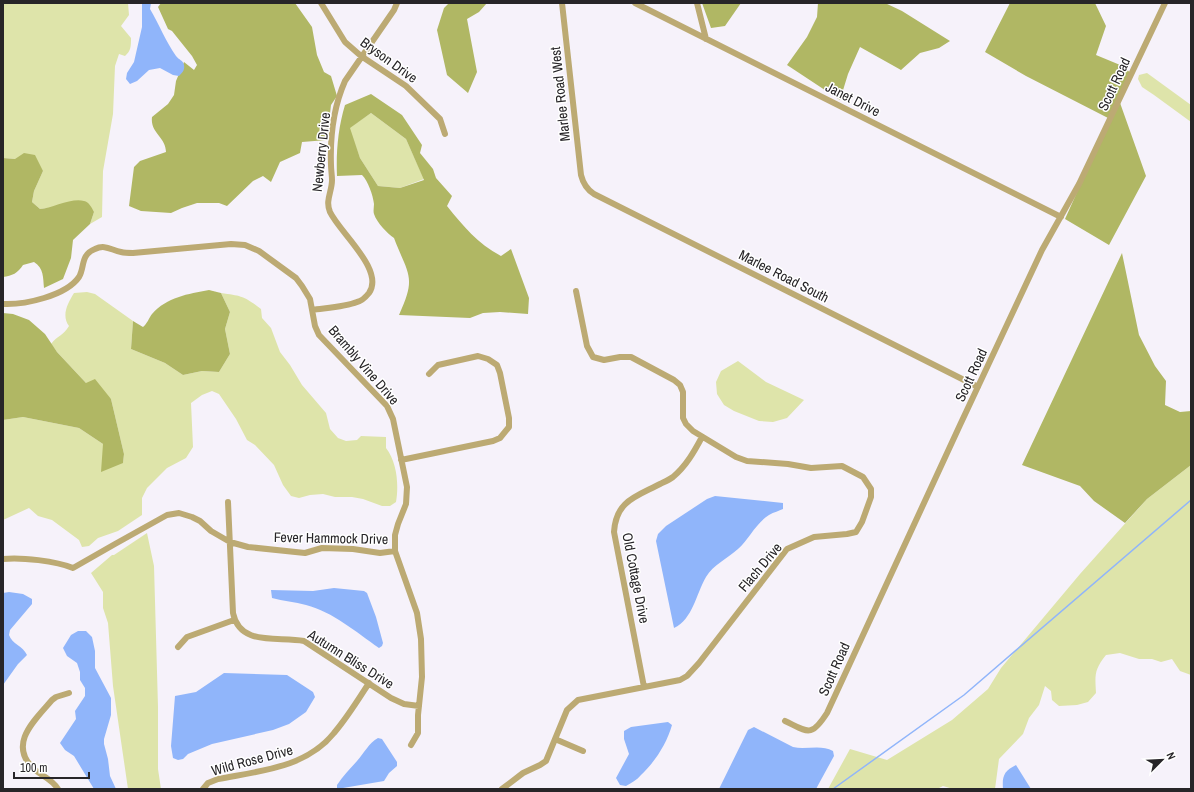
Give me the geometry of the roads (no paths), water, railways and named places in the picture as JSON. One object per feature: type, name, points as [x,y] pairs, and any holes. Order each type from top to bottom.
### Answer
[{"type":"street","name":"Bryson Drive","points":[[321,3],[345,42],[362,56],[406,86],[440,119],[445,134]]},
{"type":"street","name":"Newberry Drive","points":[[312,310],[357,303],[365,298],[371,290],[373,282],[367,262],[330,212],[327,202],[332,180],[330,166],[332,141],[340,93],[344,81],[394,10],[397,3]]},
{"type":"street","name":"Marlee Road West","points":[[562,3],[583,182]]},
{"type":"street","name":"Janet Drive","points":[[635,3],[1061,217]]},
{"type":"street","points":[[697,3],[706,39]]},
{"type":"street","name":"Scott Road","points":[[786,721],[803,730],[810,730],[818,725],[827,712],[1042,250],[1079,184],[1165,3]]},
{"type":"street","name":"Marlee Road South","points":[[583,182],[586,188],[594,194],[978,387]]},
{"type":"street","name":"Brambly Vine Drive","points":[[3,304],[24,303],[38,300],[67,287],[79,276],[83,260],[88,254],[95,249],[107,247],[120,252],[133,253],[231,244],[245,245],[259,251],[296,278],[310,299],[315,326],[319,335],[387,406],[394,418],[407,487],[406,504],[395,535],[395,552],[416,613],[421,639],[422,677],[418,733],[411,745]]},
{"type":"street","name":"Flach Drive","points":[[502,789],[523,773],[540,766],[546,761],[567,710],[578,700],[680,680],[687,676],[699,664],[787,549],[814,538],[856,532],[862,522],[872,497],[871,490],[863,477],[842,466],[811,468],[788,464],[747,461],[736,457],[702,437],[686,424],[682,418],[682,392],[680,385],[674,380],[631,357],[620,357],[604,360],[593,356],[587,346],[576,291]]},
{"type":"street","points":[[401,460],[493,441],[500,438],[509,427],[509,418],[500,373],[497,365],[488,359],[478,356],[438,365],[429,374]]},
{"type":"street","name":"Old Cottage Drive","points":[[644,687],[614,532],[615,520],[625,503],[672,478],[686,465],[702,437]]},
{"type":"street","points":[[178,647],[188,637],[234,620],[228,502]]},
{"type":"street","name":"Fever Hammock Drive","points":[[3,558],[64,565],[73,568],[167,515],[179,513],[200,521],[211,531],[230,542],[248,547],[305,553],[322,548],[395,552]]},
{"type":"street","name":"Autumn Bliss Drive","points":[[234,620],[243,632],[252,636],[304,641],[391,698],[404,704],[420,706]]},
{"type":"street","name":"Wild Rose Drive","points":[[203,789],[208,783],[218,779],[277,768],[300,760],[315,751],[334,734],[368,683]]},
{"type":"street","points":[[58,789],[52,781],[34,769],[28,762],[24,756],[23,740],[26,732],[52,700],[56,697],[69,693]]},
{"type":"street","points":[[555,739],[583,751]]},
{"type":"water","points":[[142,3],[151,3],[150,9],[172,51],[183,62],[184,68],[179,76],[173,75],[160,68],[149,70],[137,81],[130,84],[126,79],[127,73],[134,62],[142,27]]},
{"type":"water","points":[[715,496],[783,503],[783,509],[764,518],[738,549],[709,573],[686,619],[674,628],[656,541],[658,534],[666,526],[707,499]]},
{"type":"water","points":[[334,588],[364,591],[367,593],[376,617],[383,643],[382,646],[379,648],[326,612],[302,604],[272,598],[271,590],[313,591]]},
{"type":"water","points":[[9,592],[23,594],[32,599],[32,604],[10,630],[9,635],[10,638],[23,649],[27,655],[18,664],[3,685],[3,593]]},
{"type":"water","points":[[78,631],[86,631],[92,637],[95,651],[95,668],[111,698],[111,715],[104,744],[110,776],[116,789],[94,789],[74,756],[65,750],[60,743],[76,719],[75,711],[85,696],[85,688],[80,680],[80,672],[77,663],[67,656],[63,648],[71,635]]},
{"type":"water","points":[[224,673],[287,675],[313,692],[315,697],[306,712],[289,724],[273,730],[212,744],[188,754],[183,759],[178,760],[173,758],[171,746],[175,696],[196,692]]},
{"type":"water","points":[[668,722],[672,725],[670,732],[656,758],[636,780],[626,786],[620,785],[616,778],[629,754],[624,739],[624,731],[631,727]]},
{"type":"water","points":[[754,727],[793,747],[818,747],[833,751],[834,756],[816,789],[719,789],[748,730]]},
{"type":"water","points":[[378,738],[382,739],[397,762],[397,766],[389,773],[384,781],[337,788],[337,785],[369,745]]},
{"type":"water","points":[[1016,765],[1031,789],[1003,789],[1003,781],[1006,772]]},
{"type":"waterway","points":[[833,789],[964,695],[1191,500]]}]
